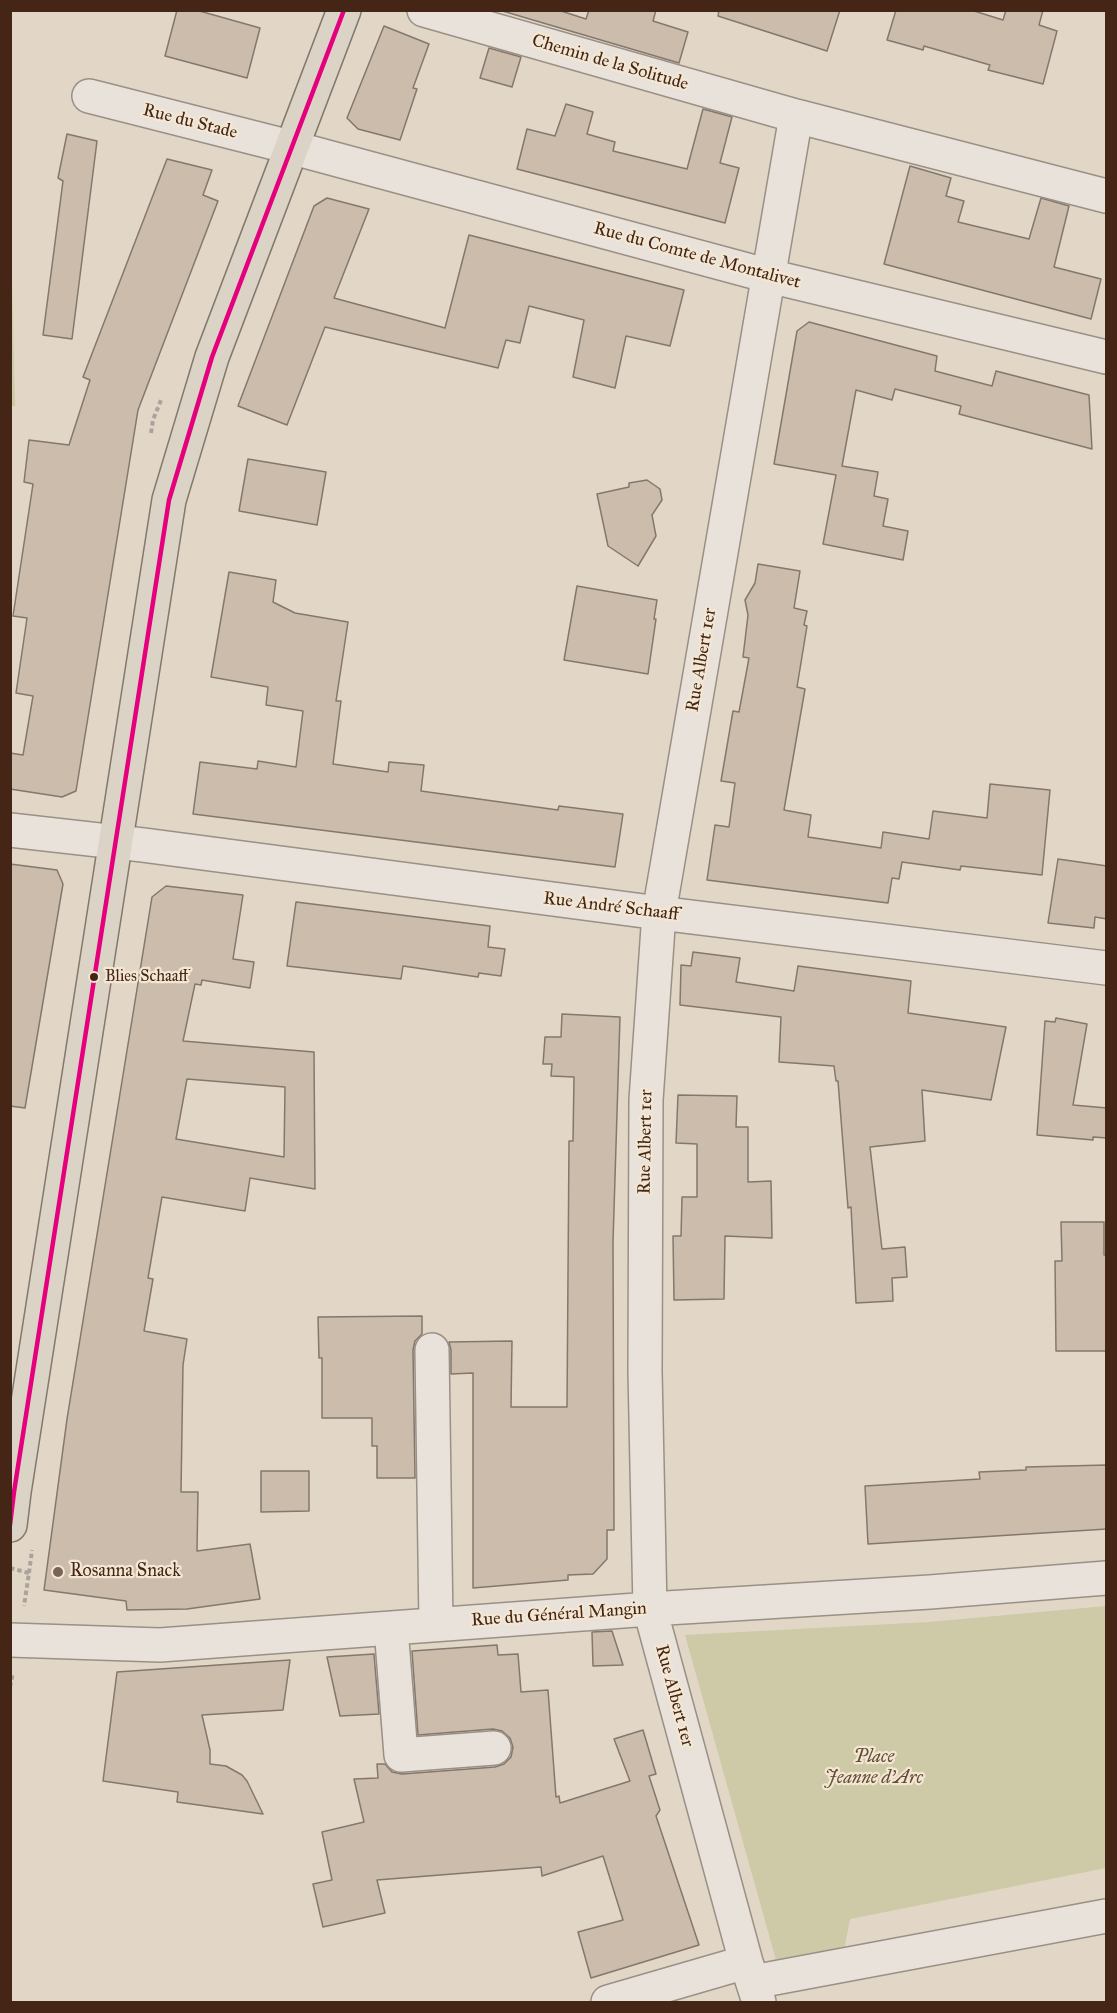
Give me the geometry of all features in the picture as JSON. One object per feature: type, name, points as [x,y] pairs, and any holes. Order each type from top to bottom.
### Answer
[{"type":"main road","points":[[10,1525],[169,500],[212,357],[344,10]]},
{"type":"street","name":"Chemin de la Solitude","points":[[424,10],[796,116],[1107,196]]},
{"type":"street","name":"Rue du Stade","points":[[89,96],[291,147]]},
{"type":"street","points":[[769,276],[796,116]]},
{"type":"street","name":"Rue du Comte de Montalivet","points":[[291,147],[769,276],[1107,357]]},
{"type":"street","name":"Rue Albert 1er","points":[[753,1982],[650,1609],[645,1371],[646,1100],[659,914],[769,276]]},
{"type":"street","name":"Rue André Schaaff","points":[[10,830],[154,846],[659,914],[1107,968]]},
{"type":"street","points":[[432,1350],[436,1624]]},
{"type":"street","name":"Rue du Général Mangin","points":[[10,1640],[160,1645],[1107,1578]]},
{"type":"street","points":[[391,1628],[401,1755],[494,1748]]},
{"type":"street","points":[[608,2002],[753,1982],[1107,1916]]},
{"type":"path","points":[[29,1573],[33,1550]]},
{"type":"green space","points":[[11,236],[15,406],[10,406]]},
{"type":"green space","name":"Place Jeanne d'Arc","points":[[1106,1606],[1106,1868],[850,1919],[844,1950],[776,1960],[685,1635],[929,1622]]},
{"type":"building","points":[[177,10],[196,10],[260,28],[247,78],[165,56]]},
{"type":"building","points":[[499,10],[558,10],[586,19],[589,10],[656,10],[653,21],[688,32],[679,63]]},
{"type":"building","points":[[719,10],[840,10],[827,51],[718,16]]},
{"type":"building","points":[[896,10],[971,10],[1003,20],[1006,10],[1043,10],[1039,25],[1057,31],[1043,84],[988,70],[990,65],[924,46],[923,50],[887,40]]},
{"type":"building","points":[[384,26],[429,44],[413,88],[417,89],[400,140],[358,129],[347,118]]},
{"type":"building","points":[[489,48],[521,57],[512,87],[480,78]]},
{"type":"building","points":[[566,104],[593,112],[587,134],[615,142],[613,151],[687,169],[703,109],[732,117],[720,163],[739,168],[725,223],[517,169],[527,129],[555,136]]},
{"type":"building","points":[[67,134],[97,141],[72,339],[43,335],[63,181],[58,178]]},
{"type":"building","points":[[167,159],[212,170],[203,195],[218,201],[138,410],[76,791],[62,797],[10,789],[10,753],[23,755],[33,696],[16,693],[27,618],[13,616],[33,484],[24,482],[29,440],[69,445],[90,380],[83,377]]},
{"type":"building","points":[[910,166],[951,178],[946,196],[964,201],[958,222],[1029,239],[1041,198],[1069,206],[1054,267],[1101,279],[1091,319],[884,264]]},
{"type":"building","points":[[327,198],[369,209],[334,298],[445,328],[469,235],[684,290],[670,346],[626,336],[615,388],[573,377],[584,320],[529,306],[520,343],[506,340],[498,368],[325,327],[287,425],[238,406],[314,206]]},
{"type":"building","points":[[809,322],[937,356],[935,371],[992,386],[996,371],[1089,395],[1092,449],[959,414],[961,406],[895,389],[892,400],[856,390],[842,466],[878,472],[874,496],[888,499],[883,526],[908,531],[903,560],[823,544],[836,475],[774,464],[797,331]]},
{"type":"building","points":[[248,459],[326,472],[317,525],[239,511]]},
{"type":"building","points":[[647,480],[660,489],[662,500],[652,515],[656,536],[638,566],[608,546],[597,494],[629,487],[629,483]]},
{"type":"building","points":[[758,564],[800,571],[794,608],[807,611],[804,625],[807,626],[797,687],[805,689],[784,810],[811,815],[808,837],[881,848],[883,832],[929,839],[933,811],[987,818],[990,784],[1050,790],[1042,875],[961,866],[960,870],[902,862],[899,879],[892,878],[888,903],[707,880],[715,825],[729,827],[735,783],[721,781],[733,711],[739,712],[749,658],[743,657],[748,615],[745,600],[755,583]]},
{"type":"building","points":[[229,572],[276,580],[273,602],[295,613],[348,622],[336,701],[341,701],[333,764],[388,772],[389,762],[424,765],[421,791],[558,810],[559,806],[623,814],[615,867],[193,814],[200,762],[257,769],[258,761],[296,767],[303,711],[266,705],[268,687],[211,677]]},
{"type":"building","points":[[577,586],[657,600],[648,674],[564,660]]},
{"type":"building","points":[[1058,859],[1107,866],[1107,919],[1095,917],[1094,928],[1048,923]]},
{"type":"building","points":[[10,864],[57,870],[63,884],[25,1108],[10,1106]]},
{"type":"building","points":[[166,886],[243,895],[233,959],[254,962],[250,988],[202,980],[201,985],[195,984],[183,1041],[314,1052],[315,1189],[250,1178],[245,1211],[162,1197],[148,1278],[153,1279],[144,1331],[187,1339],[183,1365],[181,1492],[198,1492],[197,1551],[250,1544],[260,1599],[187,1609],[127,1610],[126,1601],[44,1590],[67,1419],[152,897]],"holes":[[[187,1079],[285,1087],[284,1157],[176,1139]]]},
{"type":"building","points":[[296,902],[490,926],[488,947],[505,949],[501,976],[479,973],[478,977],[403,966],[401,979],[287,966]]},
{"type":"building","points":[[693,952],[740,958],[736,982],[794,991],[798,966],[911,981],[908,1013],[1006,1027],[991,1100],[922,1090],[925,1141],[870,1147],[882,1249],[905,1247],[907,1277],[892,1278],[893,1301],[856,1303],[851,1207],[848,1208],[838,1081],[836,1081],[834,1066],[779,1062],[781,1017],[680,1005],[681,965],[691,966]]},
{"type":"building","points":[[562,1014],[620,1017],[613,1242],[614,1530],[607,1530],[607,1559],[593,1574],[568,1575],[568,1580],[473,1588],[473,1373],[451,1374],[449,1342],[512,1341],[511,1407],[567,1407],[569,1141],[573,1141],[574,1077],[551,1076],[552,1064],[543,1064],[545,1037],[561,1037]]},
{"type":"building","points":[[1056,1018],[1087,1024],[1073,1105],[1107,1108],[1107,1138],[1093,1137],[1093,1140],[1037,1135],[1045,1021],[1055,1022]]},
{"type":"building","points":[[678,1095],[737,1096],[736,1127],[748,1127],[748,1182],[771,1181],[772,1238],[725,1236],[724,1299],[674,1300],[673,1236],[681,1236],[682,1197],[697,1197],[697,1144],[676,1143]]},
{"type":"building","points":[[1061,1222],[1104,1222],[1104,1255],[1107,1255],[1107,1351],[1056,1351],[1055,1261],[1062,1261]]},
{"type":"building","points":[[422,1316],[422,1334],[415,1341],[413,1350],[415,1478],[377,1478],[377,1446],[372,1446],[372,1418],[322,1418],[322,1358],[319,1358],[318,1317]]},
{"type":"building","points":[[1107,1465],[1107,1529],[868,1544],[865,1486],[980,1479],[979,1472],[1026,1470],[1026,1467]]},
{"type":"building","points":[[261,1471],[309,1471],[309,1511],[261,1512]]},
{"type":"building","points":[[612,1631],[623,1665],[593,1666],[592,1632]]},
{"type":"building","points":[[497,1645],[498,1655],[518,1654],[521,1692],[548,1690],[556,1797],[559,1796],[560,1803],[630,1781],[614,1739],[643,1730],[656,1774],[649,1776],[660,1810],[656,1816],[699,1945],[591,1978],[578,1932],[623,1920],[603,1856],[542,1876],[541,1867],[377,1880],[385,1913],[323,1927],[313,1884],[332,1880],[322,1832],[364,1822],[354,1779],[378,1778],[377,1764],[385,1764],[392,1772],[402,1774],[495,1767],[504,1764],[511,1757],[513,1747],[510,1738],[502,1731],[493,1729],[418,1735],[412,1651]]},
{"type":"building","points":[[374,1654],[379,1714],[340,1716],[327,1657]]},
{"type":"building","points":[[290,1660],[283,1710],[202,1715],[210,1750],[210,1764],[226,1766],[242,1775],[263,1814],[177,1802],[178,1792],[103,1781],[117,1672]]},
{"type":"transit line","points":[[10,1525],[169,500],[212,357],[344,10]]},
{"type":"place","name":"Blies Schaaff","points":[[94,977]]},
{"type":"place","name":"Rosanna Snack","points":[[58,1572]]}]
